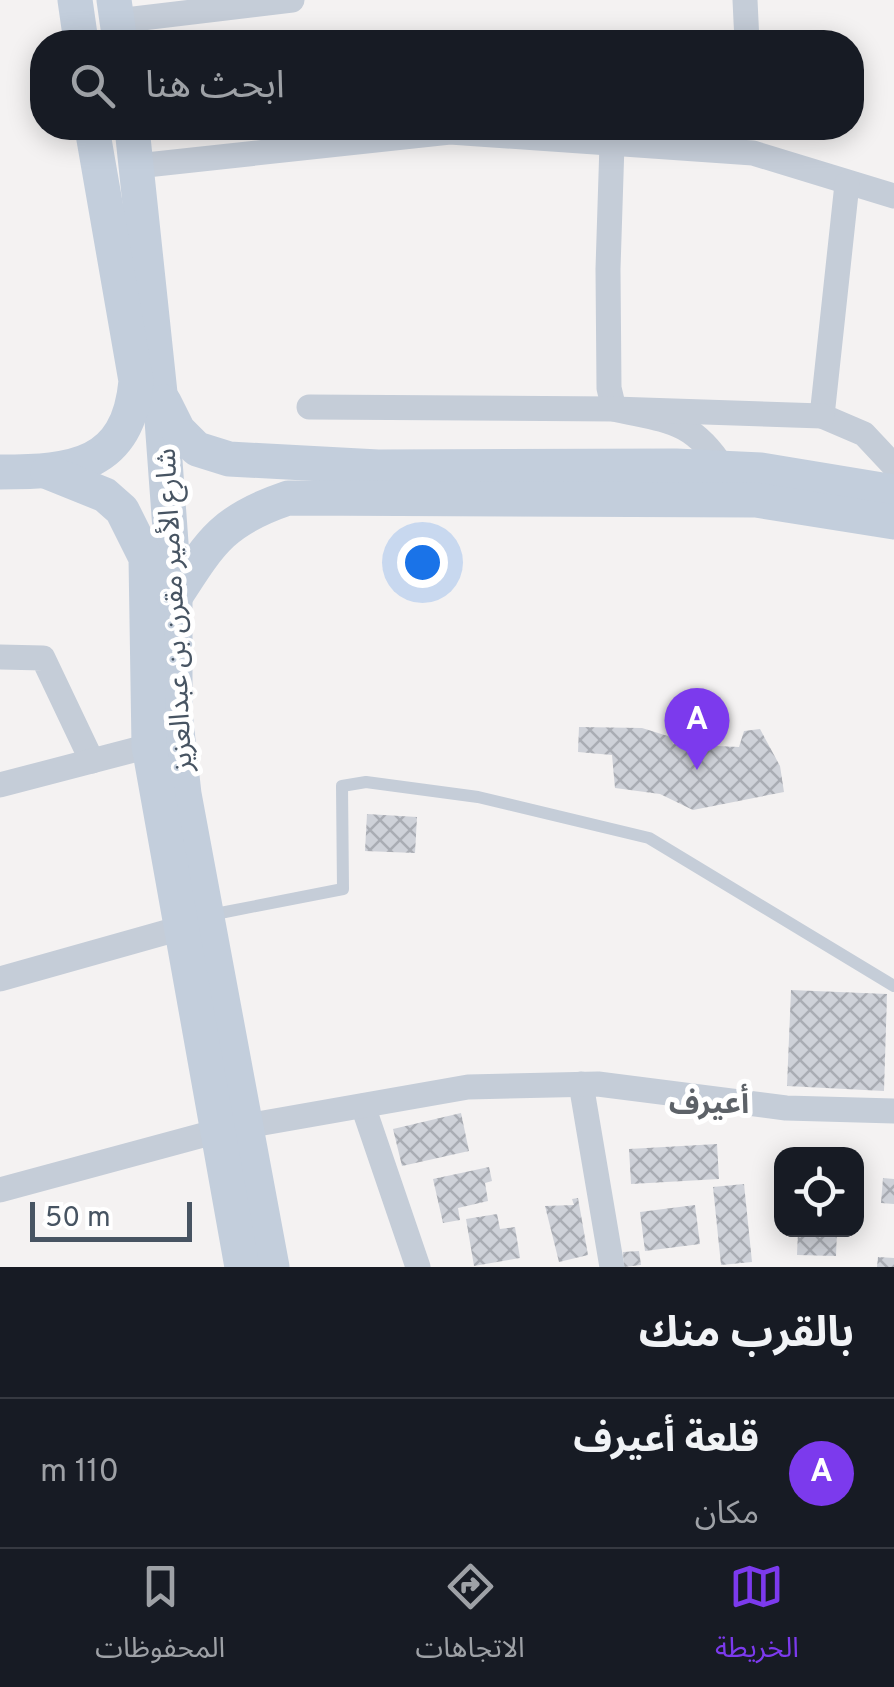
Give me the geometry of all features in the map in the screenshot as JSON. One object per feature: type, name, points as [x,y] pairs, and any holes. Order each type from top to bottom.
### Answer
[{"type":"street","points":[[75,0],[79,30]]},
{"type":"street","points":[[117,21],[292,0]]},
{"type":"street","points":[[744,0],[746,30]]},
{"type":"street","name":"شارع الأمير مقرن بن عبدالعزيز","points":[[95,140],[148,387]]},
{"type":"street","name":"شارع الأمير مقرن بن عبدالعزيز","points":[[134,140],[148,387],[175,597],[175,714],[194,922]]},
{"type":"street","points":[[137,166],[376,140]]},
{"type":"street","points":[[558,140],[612,144],[752,140],[847,184],[894,196]]},
{"type":"street","points":[[612,144],[608,269],[609,388],[614,408]]},
{"type":"street","points":[[822,416],[847,184]]},
{"type":"street","points":[[0,472],[48,472],[101,455],[119,439],[148,387],[196,449],[229,459],[378,467],[723,468],[894,492]]},
{"type":"street","points":[[309,407],[614,408],[822,416],[864,434],[894,466]]},
{"type":"street","points":[[614,408],[676,422],[705,439],[723,468]]},
{"type":"street","name":"شارع الأمير مقرن بن عبدالعزيز","points":[[48,472],[104,495],[122,510],[146,558],[149,746],[194,922],[233,1128],[272,1267]]},
{"type":"street","points":[[175,597],[210,544],[244,513],[288,498],[756,500],[894,522]]},
{"type":"street","points":[[0,657],[44,658],[92,761]]},
{"type":"street","points":[[0,785],[149,746]]},
{"type":"street","points":[[0,979],[194,922]]},
{"type":"street","points":[[0,1190],[233,1128],[468,1087],[581,1084],[786,1108],[894,1110]]},
{"type":"street","points":[[581,1084],[612,1267]]},
{"type":"street","points":[[363,1106],[418,1267]]},
{"type":"street","name":"شارع الأمير مقرن بن عبدالعزيز","points":[[233,1128],[242,1267]]},
{"type":"lane","points":[[194,922],[344,889],[342,786],[366,782],[478,797],[649,838],[894,986]]},
{"type":"building","points":[[579,727],[642,728],[671,737],[673,744],[739,747],[744,731],[760,729],[780,766],[784,792],[693,810],[660,794],[615,788],[612,755],[578,752]]},
{"type":"building","points":[[367,814],[417,817],[415,853],[365,851]]},
{"type":"building","points":[[791,990],[887,994],[884,1091],[787,1086]]},
{"type":"building","points":[[461,1113],[469,1151],[402,1166],[393,1129]]},
{"type":"building","points":[[717,1144],[719,1179],[631,1184],[629,1149]]},
{"type":"building","points":[[489,1167],[492,1181],[485,1183],[488,1201],[458,1208],[460,1220],[443,1223],[433,1179]]},
{"type":"building","points":[[883,1178],[894,1179],[894,1204],[881,1203]]},
{"type":"building","points":[[744,1184],[752,1262],[721,1265],[713,1187]]},
{"type":"building","points":[[578,1198],[588,1255],[559,1262],[545,1206],[574,1205],[572,1199]]},
{"type":"building","points":[[695,1205],[700,1244],[645,1251],[640,1212]]},
{"type":"building","points":[[497,1214],[500,1229],[515,1227],[520,1258],[474,1266],[466,1219]]},
{"type":"building","points":[[798,1237],[837,1237],[836,1256],[797,1255]]},
{"type":"building","points":[[639,1251],[641,1265],[624,1267],[623,1252]]},
{"type":"building","points":[[878,1257],[894,1258],[894,1267],[877,1267]]},
{"type":"place","name":"قلعة أعيرف","points":[[697,770]]},
{"type":"district","name":"أعيرف","points":[[709,1103]]}]
